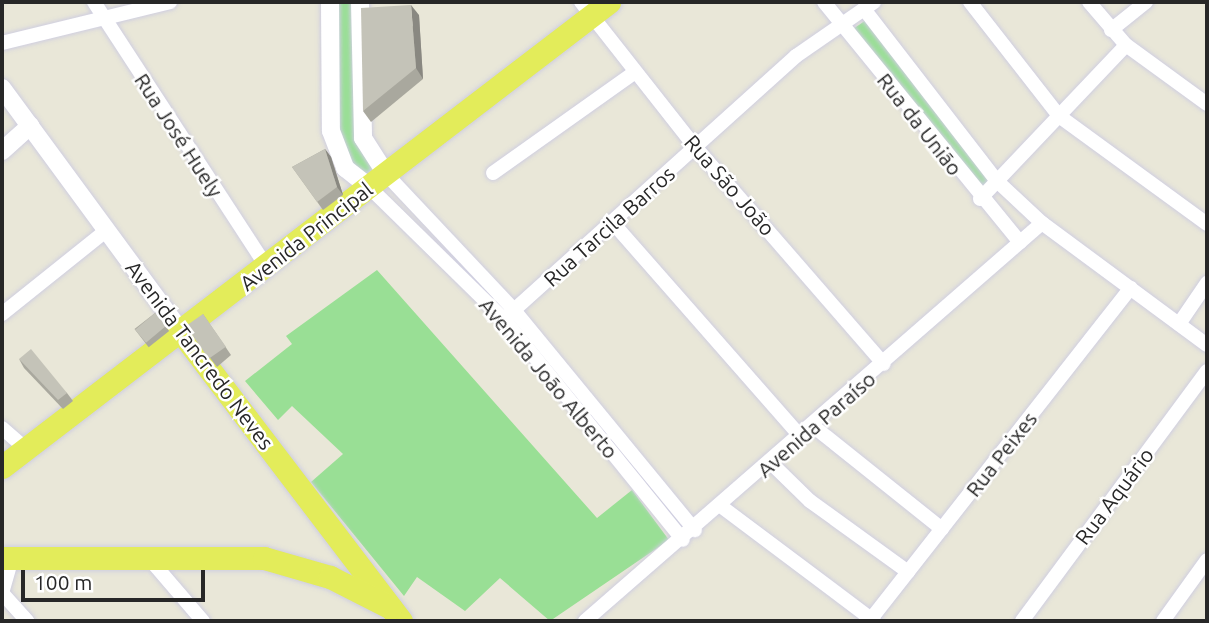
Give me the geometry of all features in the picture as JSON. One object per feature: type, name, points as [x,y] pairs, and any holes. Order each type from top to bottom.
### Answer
[{"type":"main road","name":"Avenida Principal","points":[[2,467],[378,180],[594,6]]},
{"type":"main road","name":"Avenida Tancredo Neves","points":[[181,332],[396,615]]},
{"type":"main road","points":[[7,558],[264,558],[342,582],[396,615]]},
{"type":"main road","points":[[342,582],[359,566]]},
{"type":"street","name":"Rua José Huely","points":[[94,2],[266,267]]},
{"type":"street","points":[[2,43],[170,2]]},
{"type":"street","name":"Avenida João Alberto","points":[[330,2],[331,131],[345,167],[378,180],[509,314],[695,530]]},
{"type":"street","name":"Avenida João Alberto","points":[[360,2],[363,138],[378,180],[509,314],[683,540]]},
{"type":"street","name":"Rua da União","points":[[824,2],[980,199],[1020,242]]},
{"type":"street","points":[[970,2],[1059,116],[1207,224]]},
{"type":"street","points":[[1089,2],[1126,45],[1207,104]]},
{"type":"street","points":[[1111,30],[1146,2]]},
{"type":"street","points":[[869,5],[998,181],[1042,223],[1207,345]]},
{"type":"street","name":"Rua Tarcila Barros","points":[[509,314],[696,148],[841,24],[869,5]]},
{"type":"street","name":"Rua São João","points":[[594,6],[635,72],[696,148],[884,364]]},
{"type":"street","points":[[980,199],[1126,45]]},
{"type":"street","points":[[493,173],[635,72]]},
{"type":"street","name":"Avenida Tancredo Neves","points":[[2,88],[181,332]]},
{"type":"street","points":[[2,151],[30,126]]},
{"type":"street","points":[[613,223],[801,437]]},
{"type":"street","name":"Avenida Paraíso","points":[[585,621],[722,507],[1042,223]]},
{"type":"street","points":[[2,314],[107,230]]},
{"type":"street","points":[[1179,324],[1207,283]]},
{"type":"street","name":"Rua Peixes","points":[[873,620],[1131,288]]},
{"type":"street","name":"Rua Aquário","points":[[1022,621],[1207,371]]},
{"type":"street","points":[[813,426],[942,529]]},
{"type":"street","points":[[2,428],[26,449]]},
{"type":"street","points":[[771,463],[810,501],[908,572]]},
{"type":"street","points":[[722,507],[873,620]]},
{"type":"street","points":[[146,556],[203,621]]},
{"type":"street","points":[[7,558],[2,593],[27,621]]},
{"type":"street","points":[[1163,621],[1207,560]]},
{"type":"green space","points":[[337,2],[355,2],[356,144],[375,171],[366,179],[349,161],[338,134]]},
{"type":"green space","points":[[866,20],[991,182],[981,191],[853,29]]},
{"type":"green space","points":[[377,270],[597,518],[632,490],[669,540],[550,621],[500,578],[465,611],[417,577],[404,596],[311,482],[343,454],[292,406],[278,420],[245,381],[292,344],[286,336]]},
{"type":"building","points":[[411,5],[416,68],[363,111],[361,8]]},
{"type":"building","points":[[325,149],[337,187],[317,202],[292,167]]},
{"type":"building","points":[[155,313],[166,326],[146,343],[135,330]]},
{"type":"building","points":[[203,314],[226,347],[209,359],[186,326]]},
{"type":"building","points":[[31,349],[67,393],[58,400],[19,359]]}]
